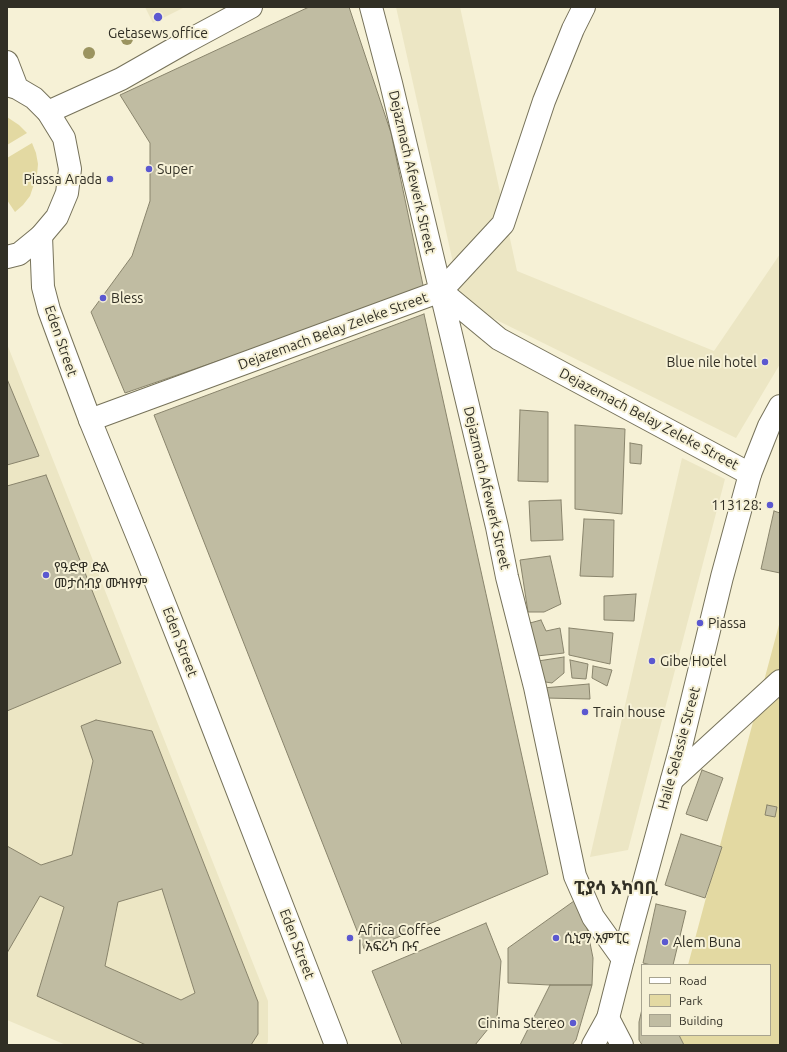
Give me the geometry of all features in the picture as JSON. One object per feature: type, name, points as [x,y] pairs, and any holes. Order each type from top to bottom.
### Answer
[{"type":"main road","points":[[48,112],[121,79],[251,7]]},
{"type":"main road","name":"Dejazmach Afewerk Street","points":[[371,7],[391,83],[497,527],[507,577],[535,687],[575,876],[593,917],[623,959]]},
{"type":"main road","points":[[441,291],[503,224],[544,101],[584,7]]},
{"type":"main road","points":[[7,62],[12,86],[34,98],[48,112],[64,138],[70,169],[67,193],[57,217],[41,236],[19,254],[7,257]]},
{"type":"main road","name":"Eden Street","points":[[41,236],[43,287],[49,310],[90,420],[149,564],[336,1045]]},
{"type":"main road","name":"Dejazemach Belay Zeleke Street","points":[[90,420],[441,291],[499,339],[750,474]]},
{"type":"main road","name":"Haile Selassie Street","points":[[593,1045],[608,1018],[672,780],[722,577],[750,474],[769,426],[780,406]]},
{"type":"main road","points":[[672,780],[780,681]]},
{"type":"main road","points":[[608,1018],[622,1045]]},
{"type":"shaded area","name":"Getasews office","points":[[145,7],[185,7],[153,23]]},
{"type":"shaded area","points":[[396,7],[460,7],[517,271],[714,351],[780,254],[780,364],[736,438],[462,303]]},
{"type":"shaded area","points":[[7,344],[268,1001],[268,1042],[266,1045],[66,1045],[7,1020]]},
{"type":"shaded area","points":[[682,458],[725,479],[628,850],[590,857]]},
{"type":"green space","points":[[7,117],[19,125],[27,133],[7,145]]},
{"type":"green space","points":[[32,143],[38,164],[37,175],[30,196],[15,212],[7,200],[7,158]]},
{"type":"green space","points":[[780,621],[780,1045],[684,1045],[680,1036],[771,1036],[771,964],[688,964]]},
{"type":"building","points":[[309,7],[349,7],[391,133],[424,290],[125,393],[91,312],[132,256],[150,201],[150,143],[120,95]]},
{"type":"building","points":[[424,314],[548,874],[365,951],[154,415]]},
{"type":"building","points":[[7,379],[39,456],[7,465]]},
{"type":"building","points":[[520,410],[548,412],[548,482],[518,481]]},
{"type":"building","points":[[575,425],[625,429],[622,514],[575,509]]},
{"type":"building","points":[[630,443],[642,445],[641,464],[630,463]]},
{"type":"building","name":"የዓድዋ ድል መታሰብያ ሙዝየም","points":[[46,475],[121,663],[7,711],[7,486]]},
{"type":"building","points":[[561,500],[563,540],[531,541],[529,501]]},
{"type":"building","points":[[774,511],[780,513],[780,573],[761,569]]},
{"type":"building","points":[[584,519],[614,520],[613,577],[580,576]]},
{"type":"building","points":[[550,556],[561,604],[544,612],[528,612],[520,560]]},
{"type":"building","points":[[636,594],[634,621],[604,620],[604,596]]},
{"type":"building","points":[[541,620],[546,631],[560,628],[564,653],[537,656],[530,623]]},
{"type":"building","points":[[569,628],[613,633],[610,664],[569,655]]},
{"type":"building","points":[[564,657],[564,673],[552,683],[539,681],[538,661]]},
{"type":"building","points":[[570,660],[588,664],[586,679],[572,678]]},
{"type":"building","points":[[593,666],[612,670],[607,686],[592,678]]},
{"type":"building","points":[[589,684],[590,699],[545,698],[543,688]]},
{"type":"building","points":[[96,720],[152,731],[258,1002],[258,1034],[251,1045],[146,1045],[37,996],[64,907],[40,896],[7,953],[7,846],[41,865],[72,855],[93,761],[81,726]],"holes":[[[162,889],[195,993],[181,1000],[105,966],[118,902]]]},
{"type":"building","points":[[702,770],[723,778],[707,821],[686,814]]},
{"type":"building","points":[[767,805],[777,807],[775,817],[765,815]]},
{"type":"building","points":[[681,834],[722,847],[705,898],[665,885]]},
{"type":"building","name":"ሲኒማ አምፒር","points":[[574,901],[587,928],[593,958],[592,985],[508,983],[508,948]]},
{"type":"building","points":[[656,904],[686,911],[673,964],[643,963]]},
{"type":"building","points":[[486,923],[501,961],[497,1018],[475,1045],[402,1045],[372,971]]},
{"type":"building","points":[[550,985],[592,985],[576,1040],[572,1045],[520,1045]]},
{"type":"building","points":[[641,1013],[641,1036],[680,1036],[684,1045],[642,1045],[639,1040],[639,1022]]},
{"type":"place","name":"Getasews office","points":[[158,17]]},
{"type":"place","name":"Super","points":[[149,169]]},
{"type":"place","name":"Piassa Arada","points":[[110,179]]},
{"type":"place","name":"Bless","points":[[103,298]]},
{"type":"place","name":"Blue nile hotel","points":[[765,362]]},
{"type":"place","name":"113128:","points":[[770,505]]},
{"type":"place","name":"የዓድዋ ድል መታሰብያ ሙዝየም","points":[[46,575]]},
{"type":"place","name":"Piassa","points":[[700,623]]},
{"type":"place","name":"Gibe Hotel","points":[[652,661]]},
{"type":"place","name":"Train house","points":[[585,712]]},
{"type":"place","name":"Africa Coffee | አፍሪካ ቡና","points":[[350,938]]},
{"type":"place","name":"ሲኒማ አምፒር","points":[[556,938]]},
{"type":"place","name":"Alem Buna","points":[[665,942]]},
{"type":"place","name":"Cinima Stereo","points":[[573,1023]]},
{"type":"district","name":"ፒያሳ አካባቢ","points":[[616,888]]}]
